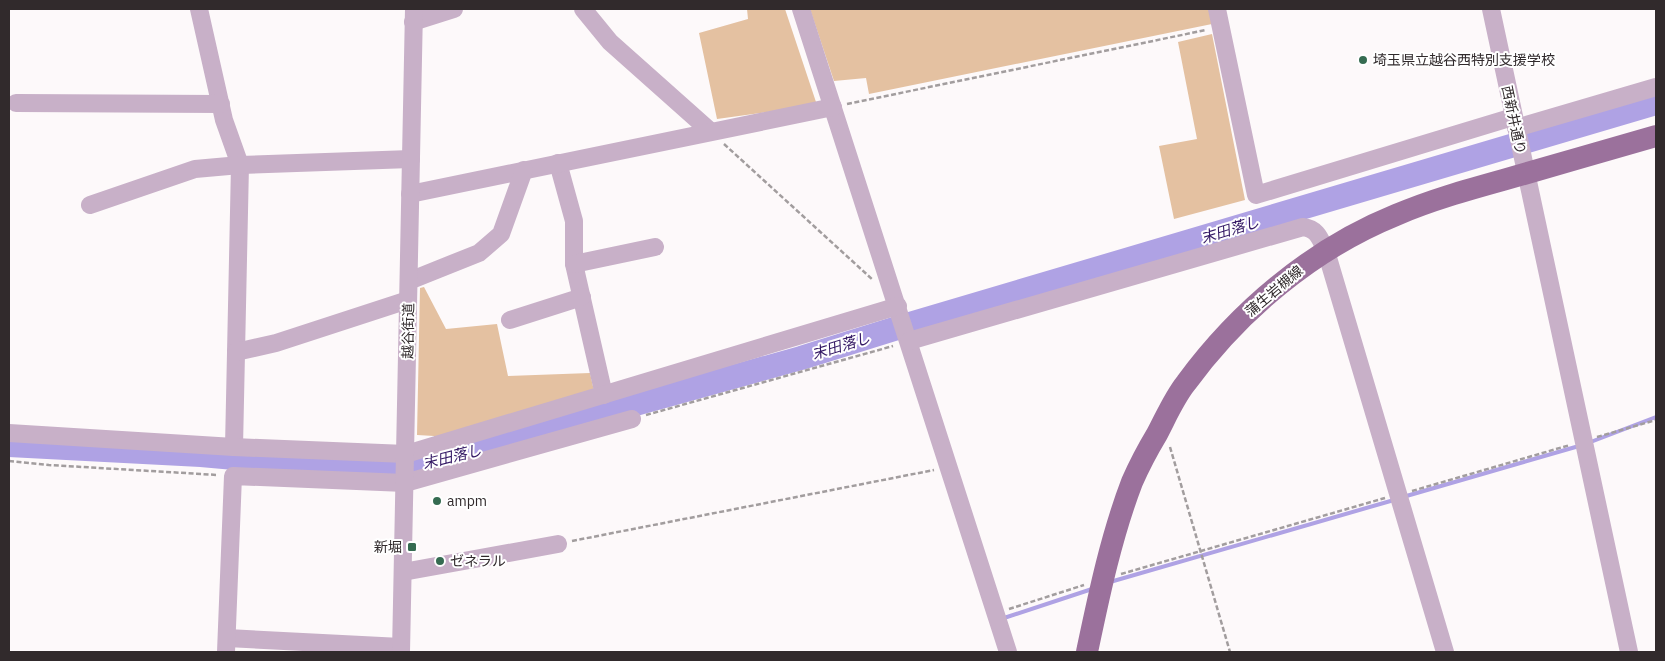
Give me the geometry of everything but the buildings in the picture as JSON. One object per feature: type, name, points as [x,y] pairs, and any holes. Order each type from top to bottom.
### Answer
[{"type":"main road","name":"蒲生岩槻線","points":[[1087,652],[1102,579],[1119,520],[1133,481],[1184,385],[1205,358],[1240,321],[1281,284],[1326,251],[1379,223],[1422,204],[1656,136]]},
{"type":"street","points":[[199,9],[224,120],[240,166],[234,447]]},
{"type":"street","points":[[413,16],[454,9]]},
{"type":"street","points":[[583,9],[610,42],[710,131]]},
{"type":"street","points":[[801,9],[1008,652]]},
{"type":"street","points":[[1216,9],[1256,195],[1514,123],[1656,87]]},
{"type":"street","name":"西新井通り","points":[[1491,9],[1629,652]]},
{"type":"street","name":"越谷街道","points":[[401,650],[404,572],[413,16]]},
{"type":"street","points":[[16,102],[221,104]]},
{"type":"street","points":[[410,194],[833,107]]},
{"type":"street","points":[[90,205],[195,169],[411,159]]},
{"type":"street","points":[[558,163],[574,221],[574,264],[604,395]]},
{"type":"street","points":[[409,282],[479,253],[501,234],[524,170]]},
{"type":"street","points":[[909,342],[1303,227],[1311,228],[1317,233],[1326,251],[1445,652]]},
{"type":"street","points":[[574,264],[655,247]]},
{"type":"street","points":[[510,320],[582,297]]},
{"type":"street","points":[[236,352],[276,343],[408,300]]},
{"type":"street","points":[[9,433],[234,447],[406,454],[604,395],[896,300]]},
{"type":"street","points":[[401,650],[226,645],[233,476],[405,483],[632,419]]},
{"type":"street","points":[[404,572],[558,544]]},
{"type":"path","points":[[833,107],[1220,27]]},
{"type":"path","points":[[710,131],[869,278],[896,300]]},
{"type":"path","points":[[632,419],[909,342]]},
{"type":"path","points":[[995,613],[1102,579],[1656,420]]},
{"type":"path","points":[[1163,422],[1230,652]]},
{"type":"path","points":[[9,461],[233,476]]},
{"type":"path","points":[[558,544],[949,467]]},
{"type":"shaded area","points":[[747,9],[785,9],[817,105],[717,119],[699,33],[748,19]]},
{"type":"shaded area","points":[[810,9],[1209,9],[1212,24],[869,94],[866,78],[834,81]]},
{"type":"shaded area","points":[[1212,34],[1245,200],[1174,219],[1159,146],[1197,139],[1178,42]]},
{"type":"shaded area","points":[[424,287],[446,329],[497,324],[508,376],[590,373],[594,391],[435,442],[434,436],[417,435],[420,288]]},
{"type":"waterway","name":"末田落し","points":[[9,445],[201,455],[392,469],[428,464],[801,358],[1656,103]]},
{"type":"waterway","points":[[1588,443],[1656,417]]},
{"type":"waterway","points":[[1403,497],[1579,446]]},
{"type":"waterway","points":[[1110,582],[1394,500]]},
{"type":"waterway","points":[[1004,618],[1092,589]]},
{"type":"place","name":"埼玉県立越谷西特別支援学校","points":[[1363,60]]},
{"type":"place","name":"ampm","points":[[437,501]]},
{"type":"place","name":"新堀","points":[[412,547]]},
{"type":"place","name":"ゼネラル","points":[[440,561]]}]
